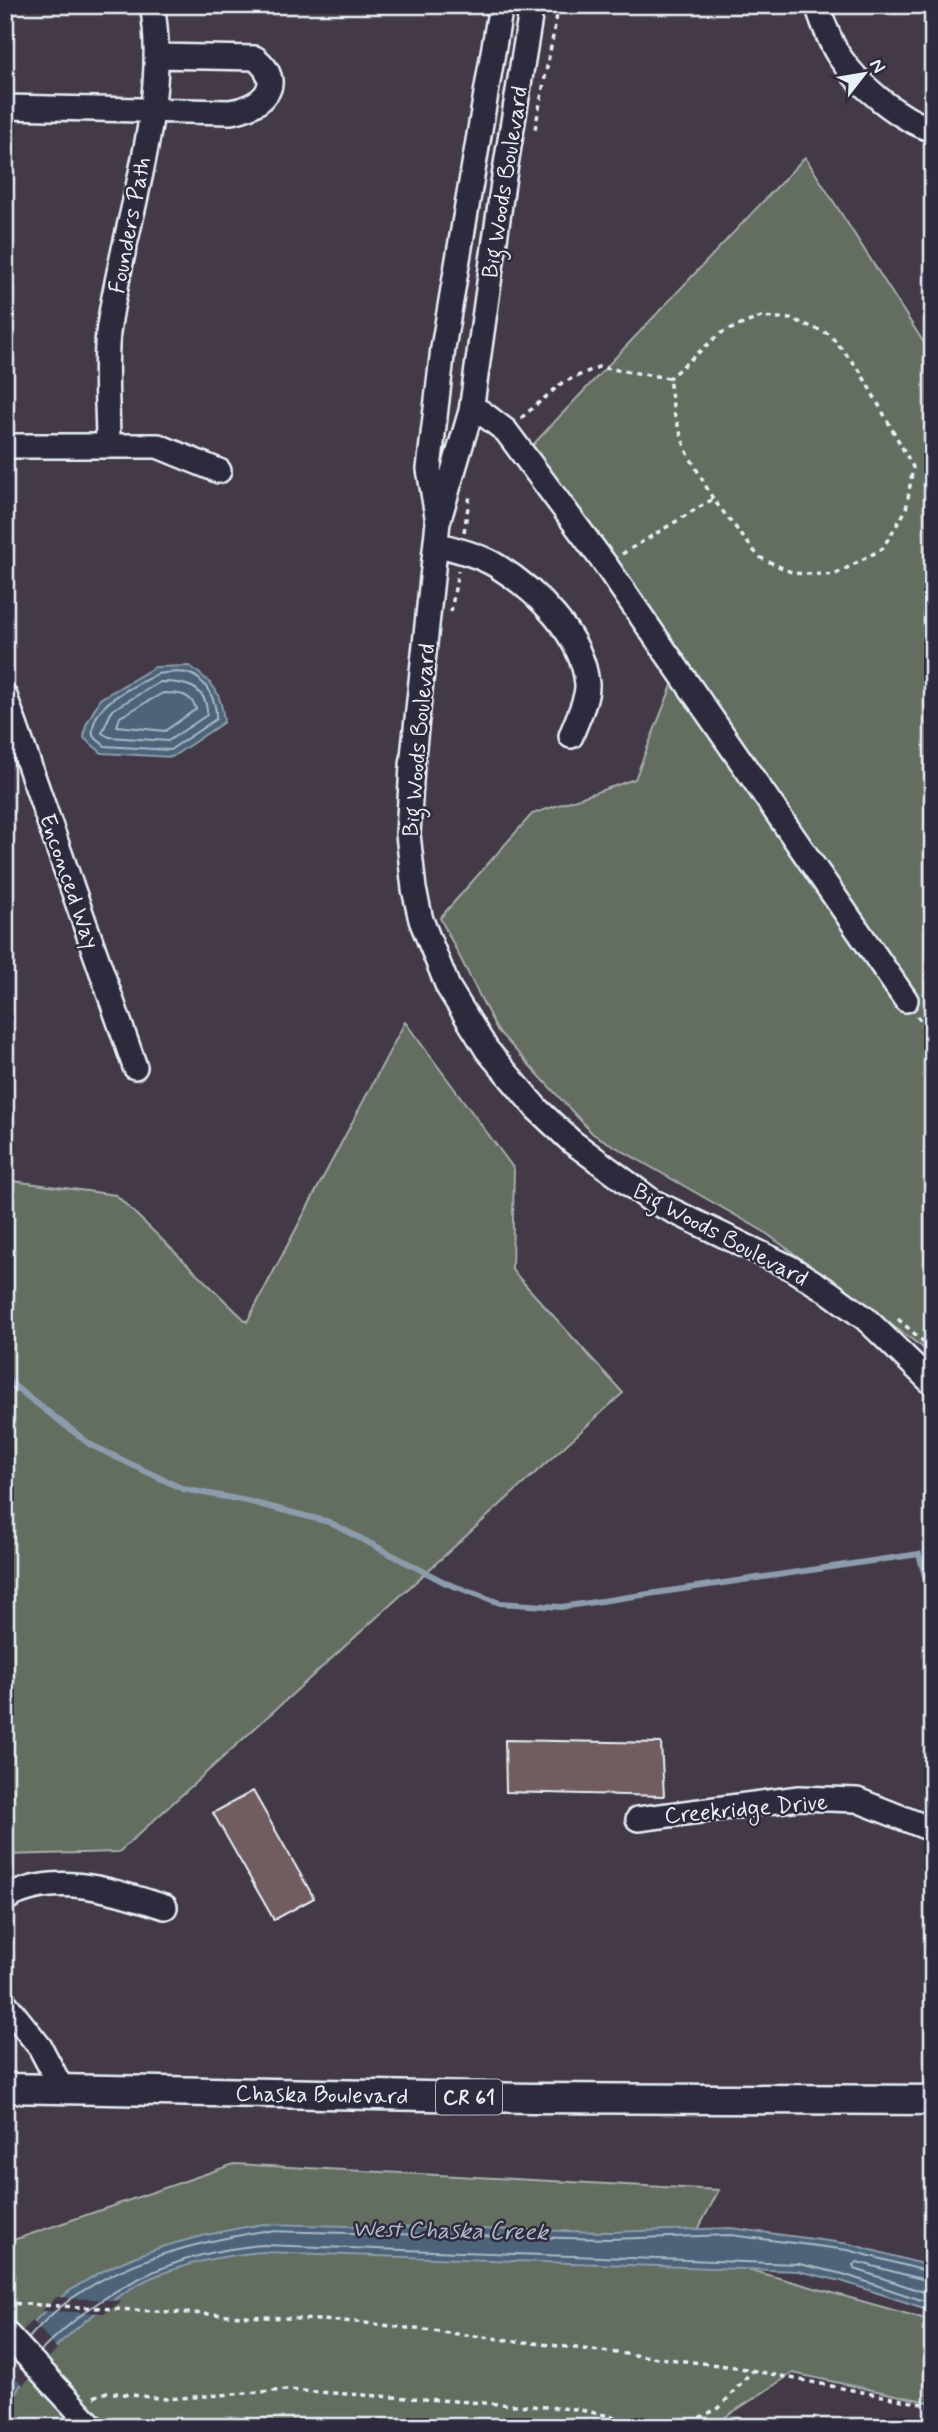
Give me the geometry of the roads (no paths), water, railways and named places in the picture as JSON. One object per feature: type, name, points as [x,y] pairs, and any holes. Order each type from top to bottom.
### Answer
[{"type":"main road","name":"Chaska Boulevard","points":[[5,2088],[518,2098],[933,2100]]},
{"type":"street","name":"Founders Path","points":[[108,446],[108,335],[150,108],[156,56],[152,5]]},
{"type":"street","name":"Big Woods Boulevard","points":[[437,533],[429,469],[443,348],[501,5]]},
{"type":"street","name":"Big Woods Boulevard","points":[[532,5],[503,183],[471,411],[437,533],[411,766],[408,834],[414,889],[421,920],[438,965],[464,1016],[495,1060],[537,1109],[606,1170],[652,1201],[789,1267],[829,1292],[866,1319],[933,1384]]},
{"type":"street","points":[[817,5],[839,57],[865,85],[891,106],[933,130]]},
{"type":"street","points":[[5,107],[245,110],[264,100],[269,90],[265,69],[255,58],[156,56]]},
{"type":"street","points":[[471,411],[481,412],[506,430],[605,564],[906,1000]]},
{"type":"street","points":[[5,446],[158,446],[219,471]]},
{"type":"street","points":[[437,533],[497,566],[543,605],[576,646],[584,667],[587,688],[571,736]]},
{"type":"street","name":"Enconced Way","points":[[5,696],[135,1067]]},
{"type":"street","name":"Creekridge Drive","points":[[638,1819],[799,1798],[857,1800],[933,1830]]},
{"type":"street","points":[[5,1899],[28,1889],[57,1884],[98,1886],[164,1907]]},
{"type":"street","points":[[5,2003],[40,2047],[62,2089]]},
{"type":"street","points":[[10,2336],[85,2418]]},
{"type":"water","points":[[190,666],[215,689],[221,703],[224,722],[172,757],[102,753],[84,738],[86,725],[100,699],[155,667]]},
{"type":"water","name":"West Chaska Creek","points":[[263,2224],[609,2232],[731,2228],[850,2244],[933,2267],[933,2311],[841,2281],[798,2271],[249,2253],[180,2267],[153,2277],[117,2297],[96,2312],[36,2366],[12,2399],[15,2406],[5,2410],[3,2369],[6,2354],[48,2308],[75,2288],[103,2271],[166,2246]]},
{"type":"waterway","points":[[5,1379],[91,1445],[183,1489],[247,1501],[329,1522],[446,1583],[500,1603],[561,1607],[919,1554],[927,1584],[933,1592]]}]
